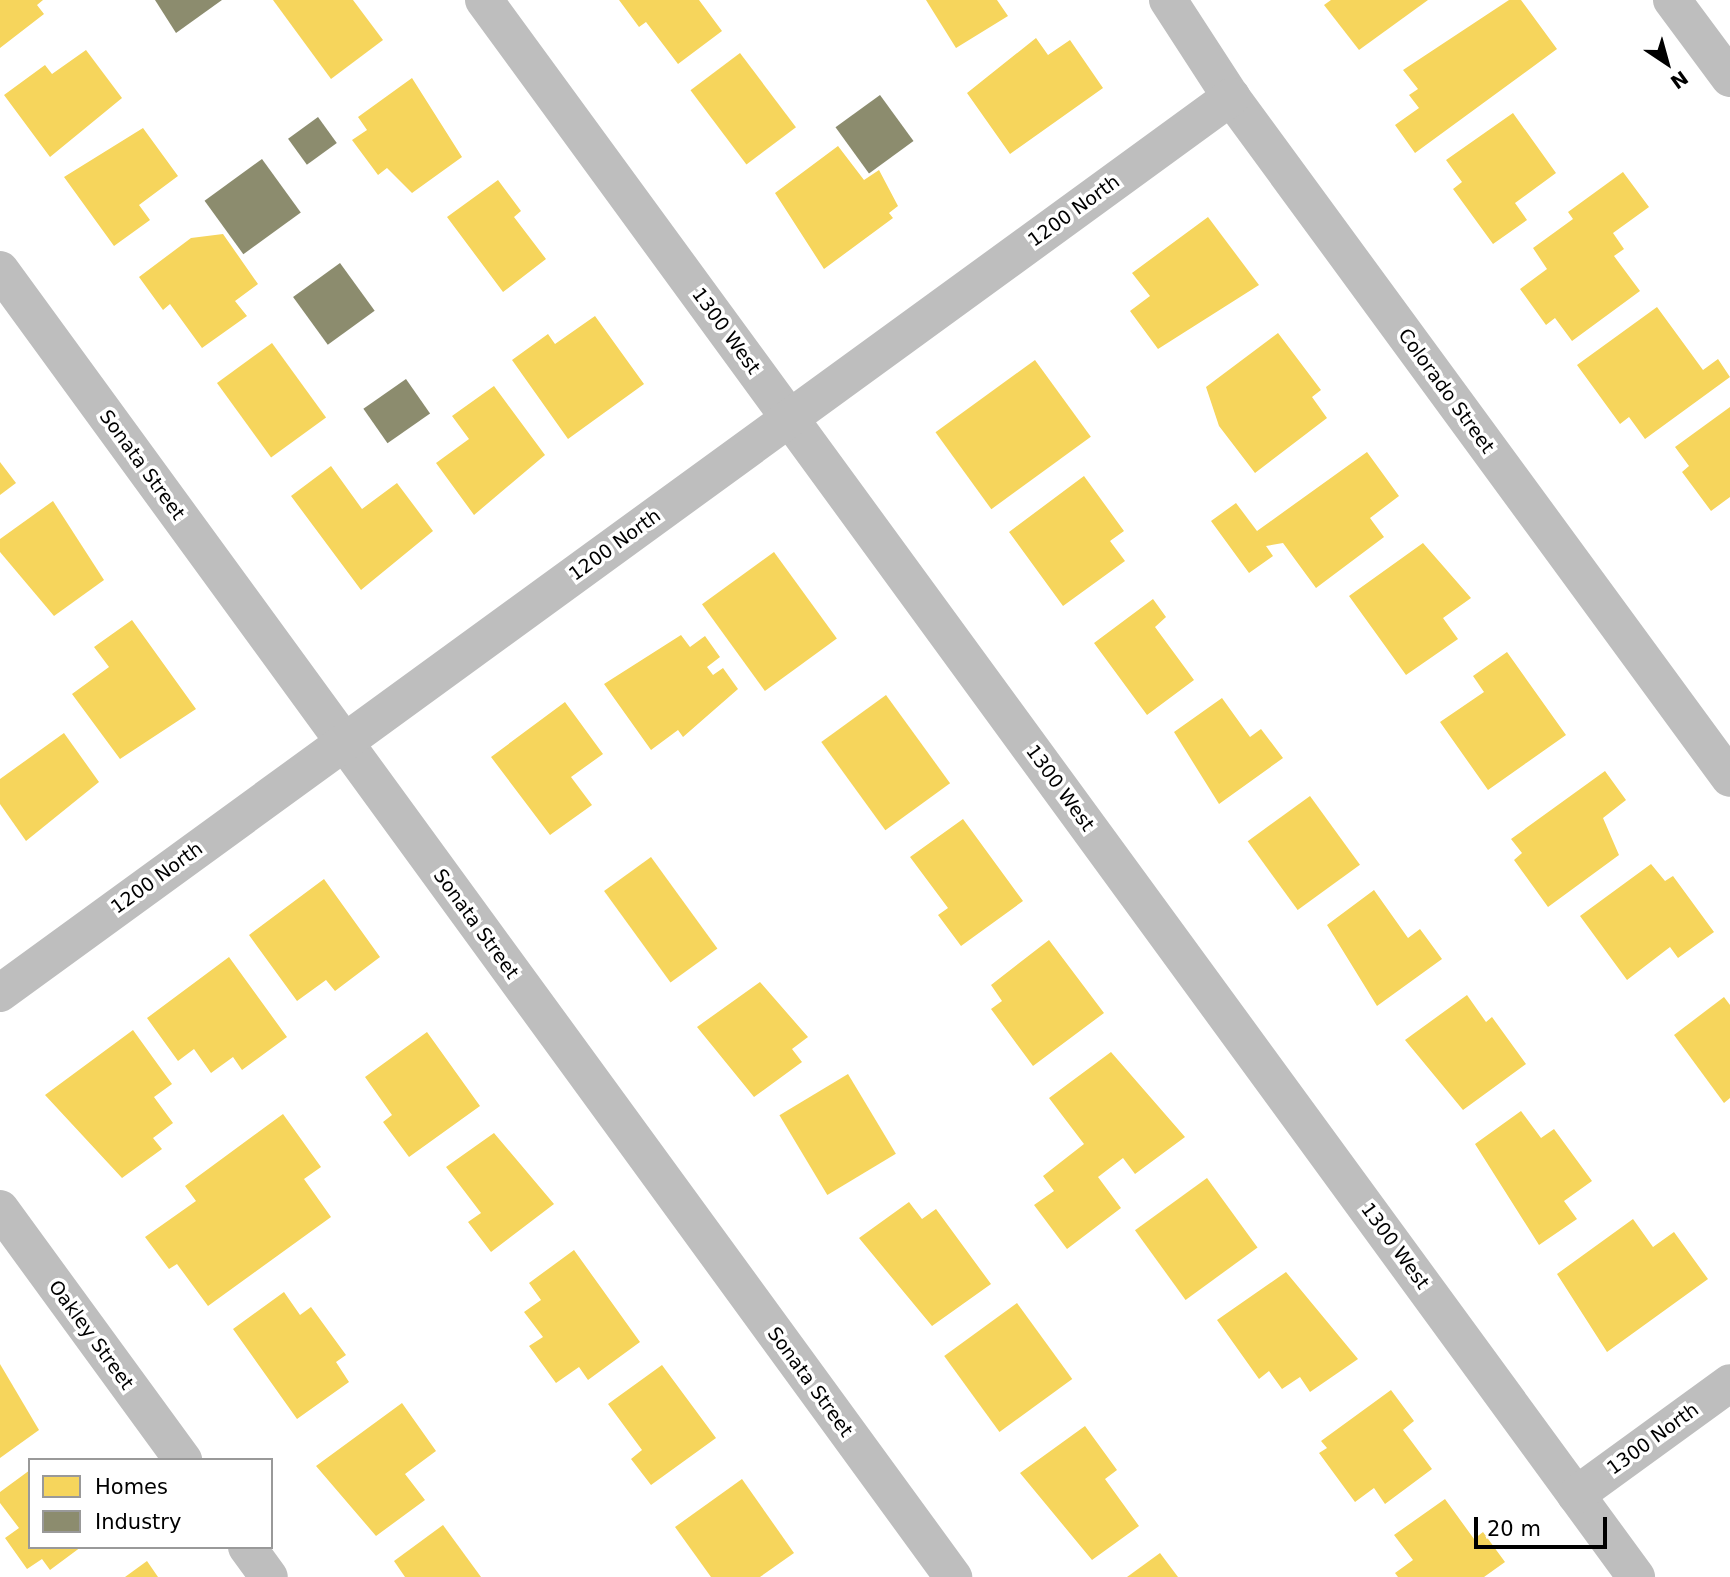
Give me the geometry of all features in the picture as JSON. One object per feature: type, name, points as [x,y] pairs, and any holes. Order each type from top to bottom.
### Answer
[{"type":"street","name":"1300 West","points":[[484,0],[1636,1577]]},
{"type":"street","name":"Colorado Street","points":[[1168,0],[1231,97],[1730,778]]},
{"type":"street","points":[[1672,0],[1730,78]]},
{"type":"street","name":"1200 North","points":[[0,993],[1231,97]]},
{"type":"street","name":"Sonata Street","points":[[0,270],[953,1577]]},
{"type":"street","name":"Oakley Street","points":[[0,1209],[182,1458]]},
{"type":"street","name":"1300 North","points":[[1576,1495],[1730,1383]]},
{"type":"street","points":[[248,1549],[269,1577]]},
{"type":"building: Homes","points":[[0,0],[43,0],[37,5],[44,14],[0,48]]},
{"type":"building: Homes","points":[[273,0],[353,0],[383,40],[331,79]]},
{"type":"building: Homes","points":[[619,0],[699,0],[722,31],[678,64],[646,22],[639,27]]},
{"type":"building: Homes","points":[[926,0],[997,0],[1008,16],[956,48]]},
{"type":"building: Homes","points":[[1331,0],[1428,0],[1359,50],[1324,5]]},
{"type":"building: Homes","points":[[1509,0],[1521,0],[1557,49],[1415,153],[1395,125],[1419,108],[1409,95],[1418,89],[1403,70]]},
{"type":"building: Homes","points":[[1036,38],[1048,55],[1070,40],[1103,88],[1010,154],[967,93]]},
{"type":"building: Homes","points":[[86,50],[122,98],[50,157],[4,95],[45,65],[52,74]]},
{"type":"building: Homes","points":[[740,53],[796,127],[746,165],[690,90]]},
{"type":"building: Homes","points":[[412,78],[462,157],[412,193],[387,168],[378,175],[352,140],[367,130],[358,117]]},
{"type":"building: Homes","points":[[1513,113],[1556,173],[1515,203],[1527,220],[1493,244],[1453,189],[1462,182],[1446,160]]},
{"type":"building: Homes","points":[[143,128],[178,176],[139,205],[150,220],[114,246],[64,177]]},
{"type":"building: Homes","points":[[838,146],[864,180],[879,170],[898,206],[889,213],[893,218],[824,269],[775,193]]},
{"type":"building: Homes","points":[[1623,172],[1649,207],[1613,233],[1624,249],[1614,256],[1640,291],[1572,341],[1555,318],[1546,325],[1520,289],[1547,269],[1533,248],[1573,219],[1568,212]]},
{"type":"building: Homes","points":[[498,180],[521,211],[514,217],[546,259],[503,292],[447,217]]},
{"type":"building: Homes","points":[[1208,217],[1259,285],[1158,349],[1130,311],[1150,296],[1132,273]]},
{"type":"building: Homes","points":[[223,234],[258,284],[235,301],[247,316],[202,348],[170,304],[163,310],[139,277],[191,238]]},
{"type":"building: Homes","points":[[1657,307],[1703,370],[1718,359],[1730,377],[1645,439],[1629,417],[1620,424],[1577,365]]},
{"type":"building: Homes","points":[[595,316],[644,384],[568,439],[512,360],[548,334],[555,344]]},
{"type":"building: Homes","points":[[1278,333],[1321,390],[1312,397],[1327,418],[1255,473],[1219,426],[1206,387]]},
{"type":"building: Homes","points":[[272,343],[326,417],[271,457],[217,383]]},
{"type":"building: Homes","points":[[1035,360],[1091,437],[991,509],[935,432]]},
{"type":"building: Homes","points":[[494,386],[545,455],[474,515],[436,463],[469,439],[452,416]]},
{"type":"building: Homes","points":[[1730,407],[1730,497],[1711,511],[1682,472],[1689,466],[1675,447]]},
{"type":"building: Homes","points":[[1367,452],[1399,496],[1370,518],[1384,537],[1316,588],[1283,543],[1266,546],[1273,556],[1249,573],[1211,521],[1236,503],[1257,531]]},
{"type":"building: Homes","points":[[0,462],[16,483],[0,495]]},
{"type":"building: Homes","points":[[331,466],[362,509],[397,483],[433,531],[361,590],[291,496]]},
{"type":"building: Homes","points":[[1084,476],[1124,531],[1110,541],[1125,561],[1063,606],[1009,532]]},
{"type":"building: Homes","points":[[53,501],[104,580],[54,616],[0,552],[0,539]]},
{"type":"building: Homes","points":[[1423,543],[1471,598],[1443,618],[1458,639],[1406,675],[1349,596]]},
{"type":"building: Homes","points":[[774,552],[837,639],[765,691],[702,604]]},
{"type":"building: Homes","points":[[1153,599],[1166,617],[1155,627],[1194,680],[1147,715],[1094,643]]},
{"type":"building: Homes","points":[[132,620],[196,709],[120,759],[72,694],[109,667],[94,647]]},
{"type":"building: Homes","points":[[681,635],[690,647],[705,636],[720,657],[707,667],[713,675],[723,668],[738,689],[683,737],[678,730],[651,750],[604,684]]},
{"type":"building: Homes","points":[[1507,652],[1566,735],[1488,790],[1440,722],[1484,692],[1473,676]]},
{"type":"building: Homes","points":[[886,695],[950,783],[885,830],[821,742]]},
{"type":"building: Homes","points":[[1222,698],[1250,737],[1261,729],[1283,758],[1219,804],[1174,732]]},
{"type":"building: Homes","points":[[565,702],[603,754],[571,777],[592,805],[550,835],[491,757]]},
{"type":"building: Homes","points":[[64,733],[99,782],[26,841],[0,804],[0,779]]},
{"type":"building: Homes","points":[[1605,771],[1626,800],[1603,818],[1619,855],[1548,907],[1514,860],[1522,853],[1511,839]]},
{"type":"building: Homes","points":[[1310,796],[1360,865],[1298,910],[1248,841]]},
{"type":"building: Homes","points":[[963,819],[1023,901],[961,946],[938,915],[948,908],[910,857]]},
{"type":"building: Homes","points":[[651,857],[717,948],[670,983],[604,891]]},
{"type":"building: Homes","points":[[1651,864],[1665,881],[1673,876],[1714,932],[1678,958],[1670,947],[1627,980],[1580,916]]},
{"type":"building: Homes","points":[[324,879],[380,957],[335,991],[326,980],[297,1001],[249,935]]},
{"type":"building: Homes","points":[[1374,890],[1408,938],[1420,929],[1442,959],[1377,1006],[1327,925]]},
{"type":"building: Homes","points":[[1049,940],[1104,1013],[1033,1066],[991,1009],[1002,1001],[991,985]]},
{"type":"building: Homes","points":[[229,957],[287,1037],[242,1070],[233,1057],[211,1073],[194,1049],[178,1061],[147,1018]]},
{"type":"building: Homes","points":[[760,982],[808,1037],[792,1049],[802,1062],[754,1097],[697,1027]]},
{"type":"building: Homes","points":[[1467,995],[1486,1022],[1492,1017],[1526,1064],[1463,1110],[1405,1040]]},
{"type":"building: Homes","points":[[1724,997],[1730,1005],[1730,1098],[1724,1103],[1674,1035]]},
{"type":"building: Homes","points":[[133,1030],[172,1084],[154,1097],[173,1123],[153,1138],[162,1149],[122,1178],[45,1095]]},
{"type":"building: Homes","points":[[427,1032],[480,1106],[409,1157],[383,1122],[392,1115],[365,1077]]},
{"type":"building: Homes","points":[[1111,1052],[1185,1137],[1135,1174],[1123,1158],[1098,1177],[1121,1208],[1067,1249],[1034,1205],[1054,1191],[1043,1176],[1084,1144],[1049,1098]]},
{"type":"building: Homes","points":[[848,1074],[896,1154],[827,1195],[779,1115]]},
{"type":"building: Homes","points":[[1521,1111],[1541,1138],[1554,1129],[1592,1181],[1564,1201],[1577,1219],[1539,1245],[1475,1144]]},
{"type":"building: Homes","points":[[283,1114],[321,1167],[304,1179],[331,1217],[208,1306],[177,1264],[169,1269],[145,1237],[196,1201],[185,1186]]},
{"type":"building: Homes","points":[[494,1133],[554,1204],[491,1252],[468,1222],[481,1213],[446,1167]]},
{"type":"building: Homes","points":[[1207,1178],[1258,1248],[1186,1300],[1135,1230]]},
{"type":"building: Homes","points":[[909,1202],[922,1219],[936,1209],[991,1284],[932,1326],[859,1238]]},
{"type":"building: Homes","points":[[1633,1219],[1653,1247],[1674,1232],[1708,1279],[1607,1352],[1557,1274]]},
{"type":"building: Homes","points":[[574,1250],[640,1342],[588,1380],[579,1367],[556,1383],[529,1346],[543,1337],[524,1312],[541,1300],[529,1283]]},
{"type":"building: Homes","points":[[1286,1272],[1358,1359],[1310,1392],[1300,1377],[1282,1389],[1269,1371],[1259,1379],[1217,1320]]},
{"type":"building: Homes","points":[[284,1292],[300,1315],[311,1307],[346,1355],[336,1362],[349,1382],[297,1419],[233,1329]]},
{"type":"building: Homes","points":[[1017,1303],[1072,1379],[999,1432],[944,1356]]},
{"type":"building: Homes","points":[[0,1364],[39,1430],[0,1458]]},
{"type":"building: Homes","points":[[662,1365],[716,1438],[651,1485],[631,1459],[642,1450],[608,1404]]},
{"type":"building: Homes","points":[[1391,1390],[1414,1421],[1403,1430],[1432,1469],[1385,1504],[1374,1488],[1355,1502],[1319,1453],[1327,1448],[1321,1441]]},
{"type":"building: Homes","points":[[402,1403],[436,1451],[405,1474],[425,1500],[376,1536],[316,1466]]},
{"type":"building: Homes","points":[[1085,1426],[1117,1470],[1105,1479],[1139,1526],[1092,1560],[1020,1473]]},
{"type":"building: Homes","points":[[28,1471],[28,1549],[78,1549],[50,1570],[42,1559],[27,1569],[5,1538],[19,1528],[0,1503],[0,1492]]},
{"type":"building: Homes","points":[[742,1479],[794,1553],[760,1577],[711,1577],[675,1527]]},
{"type":"building: Homes","points":[[1445,1499],[1474,1539],[1483,1532],[1505,1562],[1484,1577],[1398,1577],[1395,1573],[1413,1560],[1394,1535]]},
{"type":"building: Homes","points":[[443,1525],[481,1577],[405,1577],[394,1561]]},
{"type":"building: Homes","points":[[1160,1553],[1178,1577],[1127,1577]]},
{"type":"building: Homes","points":[[147,1561],[158,1577],[125,1577]]},
{"type":"building: Industry","points":[[155,0],[222,0],[176,33]]},
{"type":"building: Industry","points":[[880,95],[914,141],[869,173],[836,127]]},
{"type":"building: Industry","points":[[318,117],[337,143],[307,165],[288,139]]},
{"type":"building: Industry","points":[[262,159],[301,212],[243,254],[205,201]]},
{"type":"building: Industry","points":[[340,263],[375,311],[328,345],[293,297]]},
{"type":"building: Industry","points":[[406,379],[430,413],[387,443],[363,409]]}]
